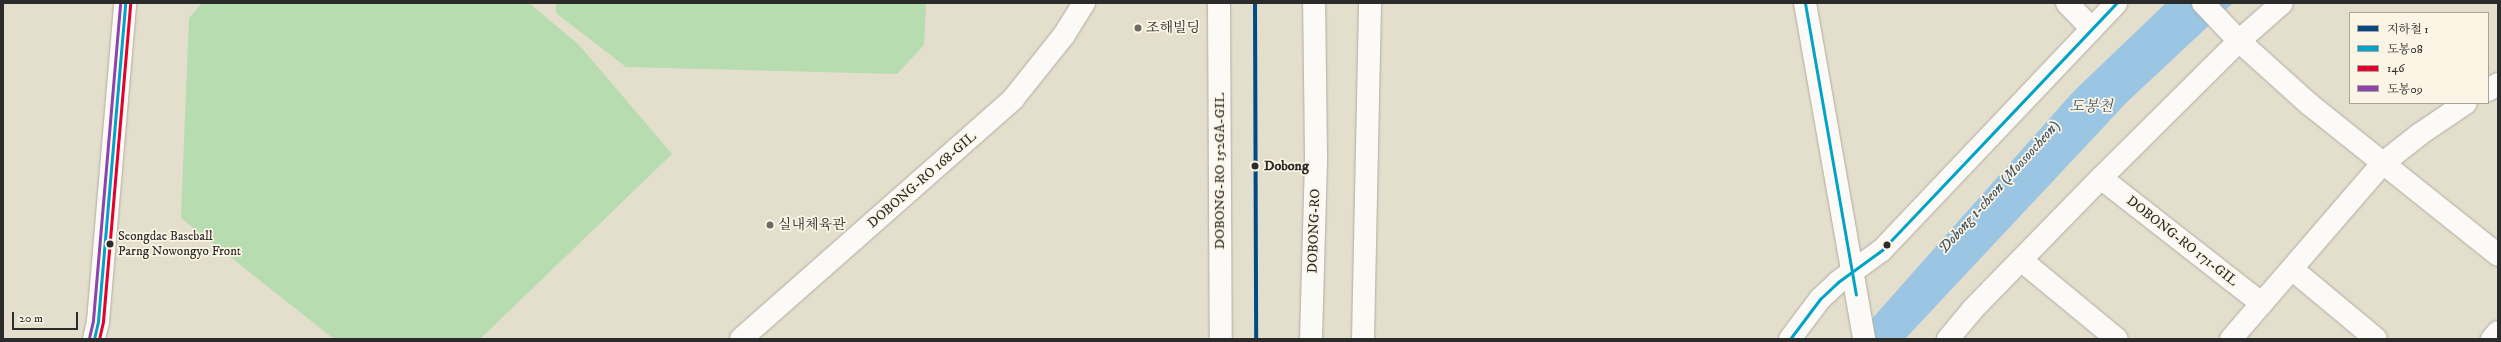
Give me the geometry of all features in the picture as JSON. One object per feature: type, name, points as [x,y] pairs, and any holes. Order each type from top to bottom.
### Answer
[{"type":"street","points":[[94,339],[98,321],[125,3]]},
{"type":"street","name":"DOBONG-RO 168-GIL","points":[[741,339],[1012,99],[1064,35],[1084,3]]},
{"type":"street","name":"DOBONG-RO 152GA-GIL","points":[[1219,3],[1221,339]]},
{"type":"street","name":"DOBONG-RO","points":[[1311,339],[1316,157],[1314,3]]},
{"type":"street","points":[[1363,339],[1370,3]]},
{"type":"street","points":[[1805,3],[1864,339]]},
{"type":"street","points":[[2067,3],[2092,29]]},
{"type":"street","points":[[1790,339],[1820,299],[1887,245],[2116,3]]},
{"type":"street","points":[[2203,3],[2236,38],[2309,104],[2382,164],[2498,255]]},
{"type":"street","points":[[1948,339],[2021,260],[2236,38],[2282,3]]},
{"type":"street","points":[[2489,89],[2498,84]]},
{"type":"street","points":[[2231,339],[2382,164],[2420,134],[2465,104]]},
{"type":"street","name":"DOBONG-RO 171-GIL","points":[[2101,178],[2262,304]]},
{"type":"street","points":[[2021,260],[2117,339]]},
{"type":"street","points":[[2292,269],[2376,339]]},
{"type":"street","points":[[2492,339],[2498,332]]},
{"type":"green space","points":[[202,3],[529,3],[579,45],[672,154],[480,339],[334,339],[181,218],[189,18]]},
{"type":"green space","points":[[556,3],[926,3],[924,45],[897,74],[626,67],[556,13]]},
{"type":"water","name":"도봉천","points":[[2166,3],[2233,3],[2127,102],[1905,339],[1854,339],[2074,91]]},
{"type":"metro line","name":"1","points":[[1255,3],[1256,339]]},
{"type":"transit line","name":"도봉09","points":[[89,338],[93,320],[120,3]]},
{"type":"transit line","name":"도봉08","points":[[94,339],[98,321],[125,3]]},
{"type":"transit line","name":"146","points":[[99,339],[103,321],[130,3]]},
{"type":"transit line","name":"도봉08","points":[[1805,3],[1856,295]]},
{"type":"transit line","name":"도봉08","points":[[1790,339],[1820,299],[1838,282],[1882,250],[2116,3]]},
{"type":"place","name":"조해빌딩","points":[[1138,28]]},
{"type":"place","name":"Dobong","points":[[1255,166]]},
{"type":"place","name":"실내체육관","points":[[770,225]]},
{"type":"place","name":"Seongdae Baseball Parng Nowongyo Front","points":[[110,244]]},
{"type":"water label","name":"Dobong 1-cheon (Moosoocheon)","points":[[1999,187]]}]
